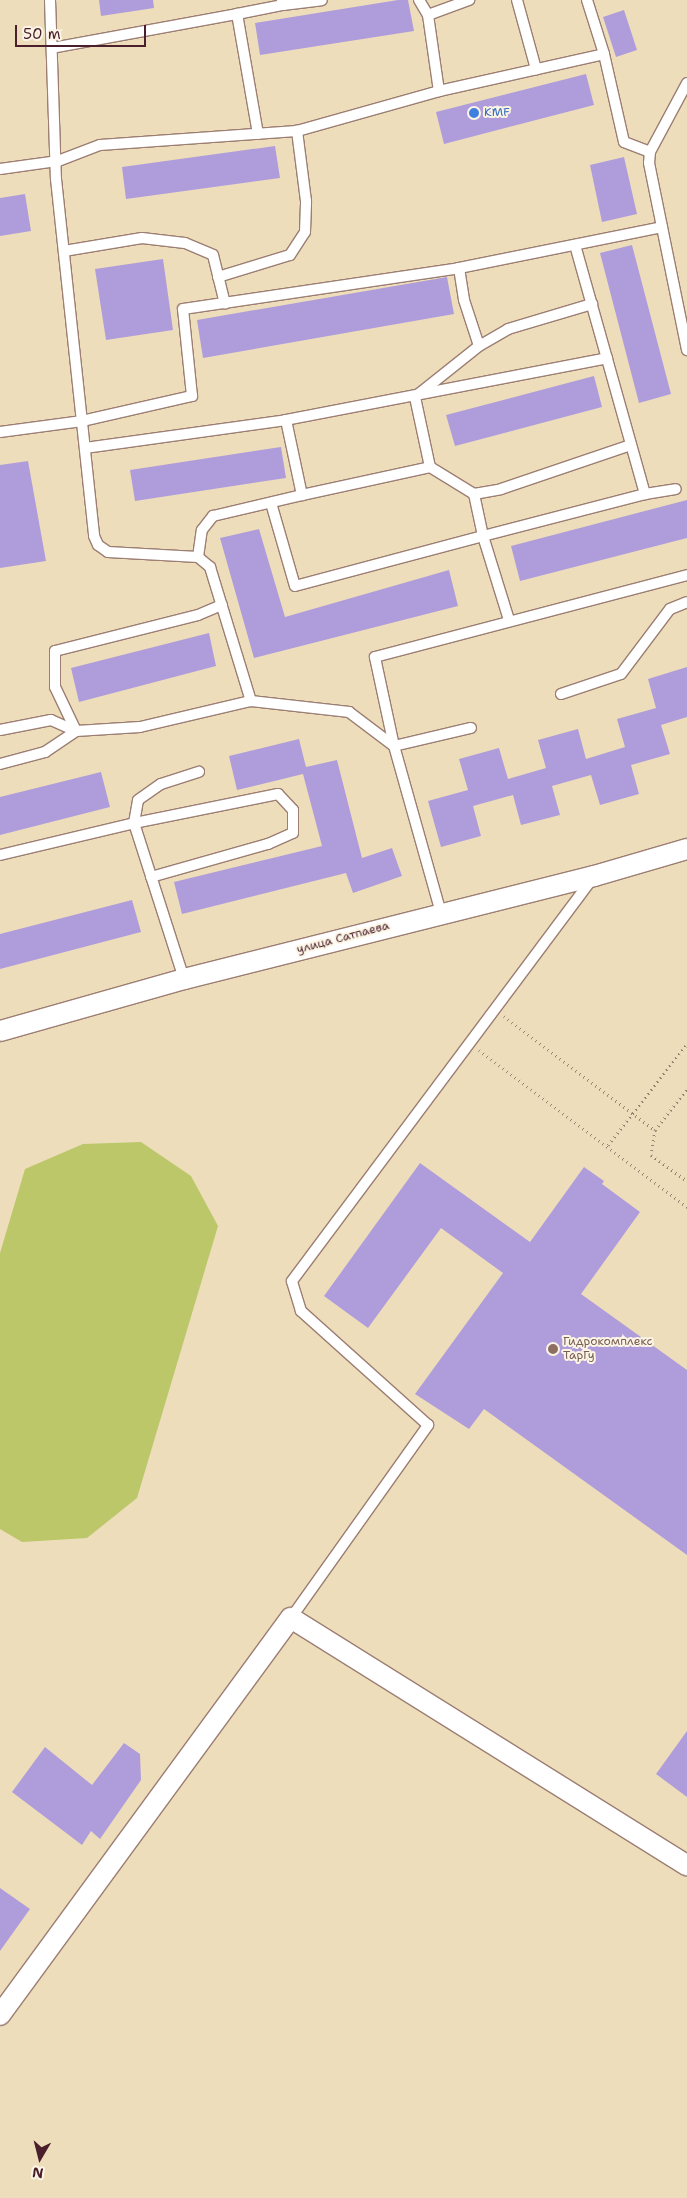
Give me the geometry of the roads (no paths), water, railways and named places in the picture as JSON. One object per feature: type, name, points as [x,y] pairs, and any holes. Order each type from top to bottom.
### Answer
[{"type":"street","name":"улица Сатпаева","points":[[0,1031],[184,979],[594,876],[687,849]]},
{"type":"street","points":[[0,2015],[291,1618],[687,1865]]},
{"type":"lane","points":[[50,0],[58,160],[56,179],[94,536],[98,546],[108,552],[198,557],[210,567],[252,701]]},
{"type":"lane","points":[[52,48],[237,14],[283,3],[322,0]]},
{"type":"lane","points":[[419,0],[428,15],[439,91]]},
{"type":"lane","points":[[428,15],[469,0]]},
{"type":"lane","points":[[517,0],[536,69]]},
{"type":"lane","points":[[587,0],[604,54],[624,142],[650,152]]},
{"type":"lane","points":[[237,14],[258,134]]},
{"type":"lane","points":[[0,169],[58,160],[100,145],[297,131],[439,91],[604,54]]},
{"type":"lane","points":[[687,83],[650,152],[662,227],[687,350]]},
{"type":"lane","points":[[218,277],[290,256],[305,232],[306,201],[297,131]]},
{"type":"lane","points":[[0,432],[82,421],[192,396],[183,308],[225,304],[459,268],[662,227]]},
{"type":"lane","points":[[64,250],[142,238],[185,243],[213,255],[225,304]]},
{"type":"lane","points":[[575,245],[645,494]]},
{"type":"lane","points":[[459,268],[464,300],[479,346]]},
{"type":"lane","points":[[415,397],[479,346],[508,329],[592,304]]},
{"type":"lane","points":[[85,448],[286,420],[415,397],[607,358]]},
{"type":"lane","points":[[415,397],[430,468]]},
{"type":"lane","points":[[286,420],[302,495]]},
{"type":"lane","points":[[198,557],[202,530],[213,516],[430,468],[474,494],[501,489],[631,445]]},
{"type":"lane","points":[[271,504],[295,586],[645,494],[676,489]]},
{"type":"lane","points":[[474,494],[483,536],[509,620]]},
{"type":"lane","points":[[441,913],[394,746],[375,657],[509,620],[687,575]]},
{"type":"lane","points":[[561,694],[621,674],[670,609],[687,602]]},
{"type":"lane","points":[[76,732],[55,687],[55,651],[198,615],[222,605]]},
{"type":"lane","points":[[0,764],[45,752],[76,732],[140,727],[252,701],[349,712],[394,746]]},
{"type":"lane","points":[[0,730],[51,720],[76,732]]},
{"type":"lane","points":[[394,746],[471,728]]},
{"type":"lane","points":[[184,979],[134,822],[138,800],[161,784],[199,772]]},
{"type":"lane","points":[[0,855],[134,822],[278,794],[293,810],[294,833],[268,844],[151,877]]},
{"type":"lane","points":[[291,1618],[428,1426],[301,1311],[292,1281],[594,876]]},
{"type":"place","name":"KMF","points":[[474,113]]},
{"type":"place","name":"Гидрокомплекс ТарГу","points":[[553,1349]]}]
